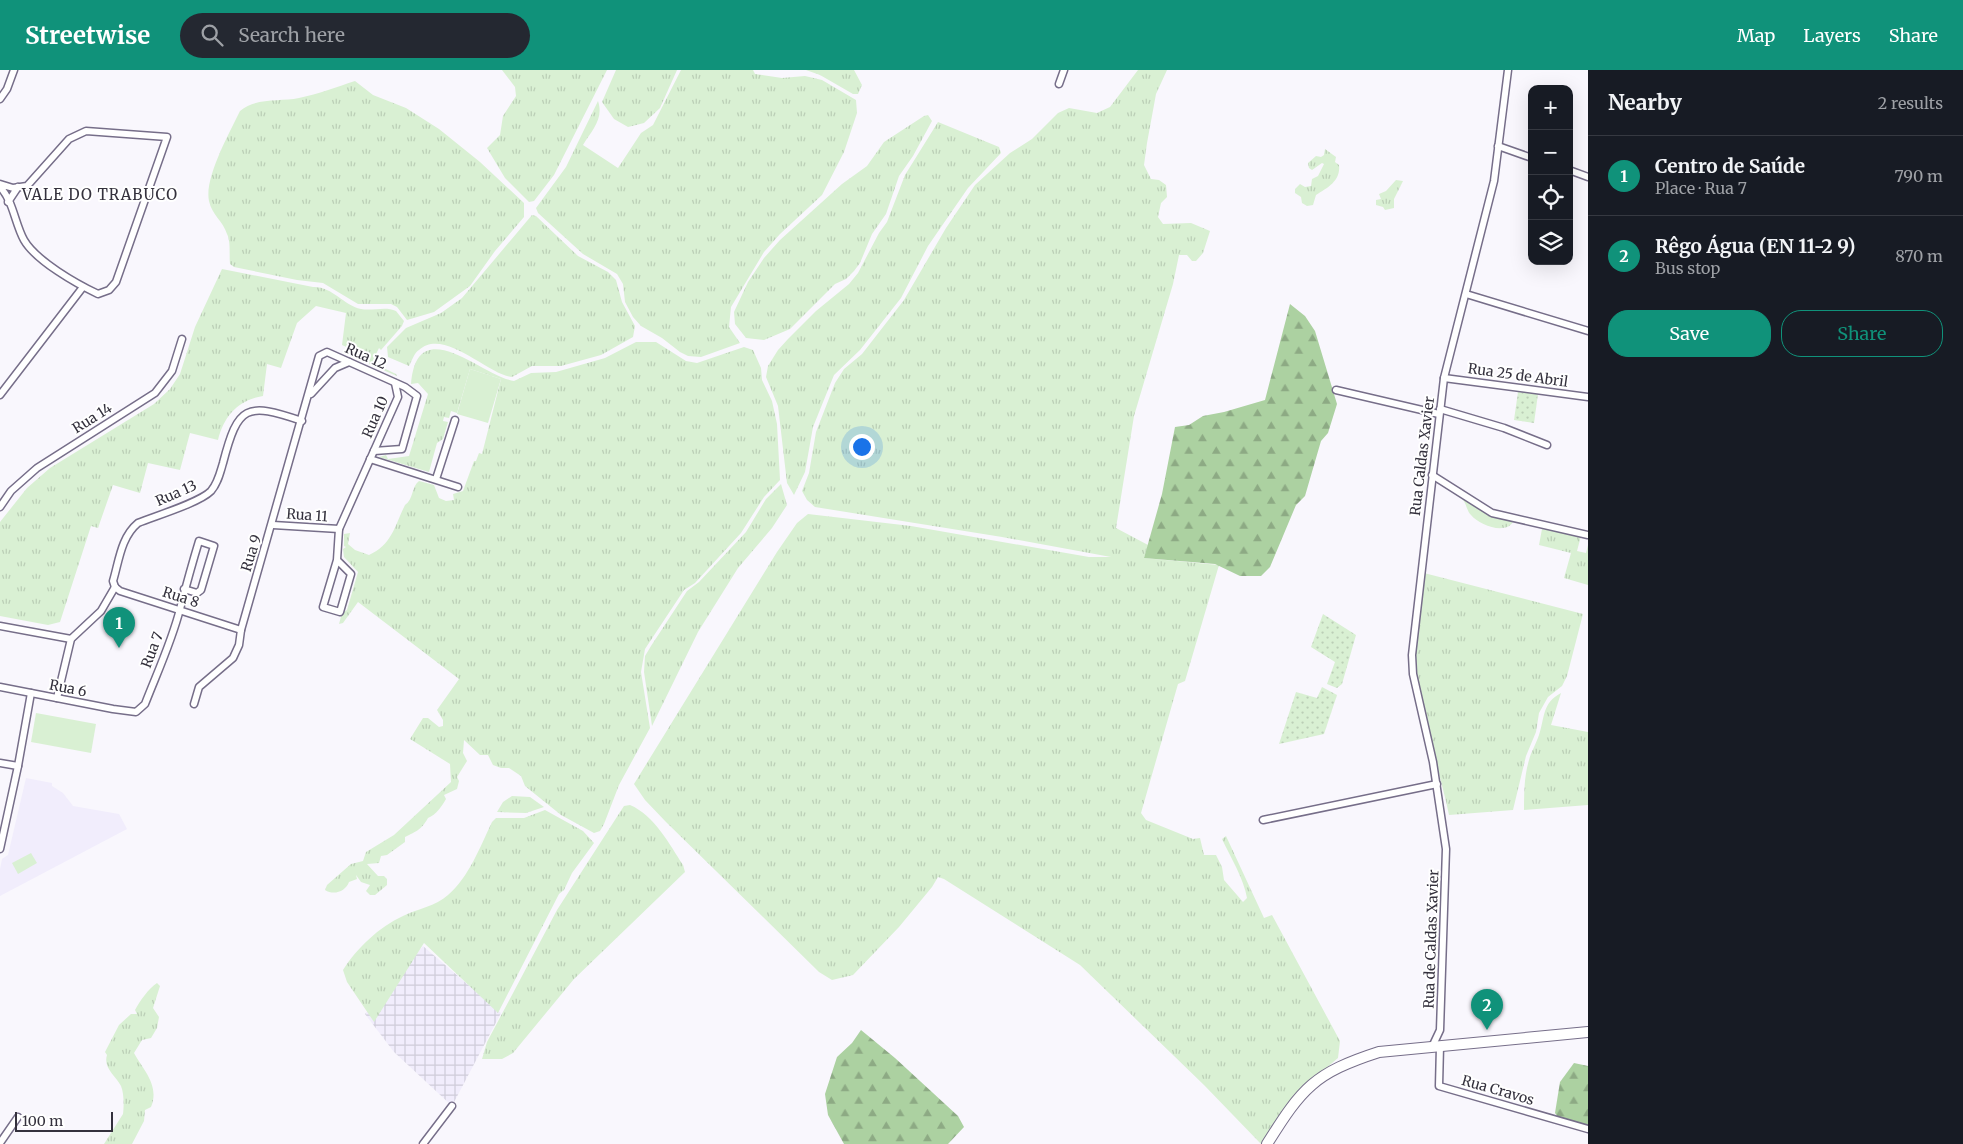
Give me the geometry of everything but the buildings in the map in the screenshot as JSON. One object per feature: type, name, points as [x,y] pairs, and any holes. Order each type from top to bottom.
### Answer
[{"type":"main road","points":[[1267,1144],[1288,1110],[1305,1089],[1329,1071],[1379,1052],[1588,1032]]},
{"type":"street","points":[[0,99],[7,89],[14,70]]},
{"type":"street","points":[[1059,84],[1064,70]]},
{"type":"street","name":"Rua Caldas Xavier","points":[[1446,849],[1437,784],[1413,674],[1412,655],[1444,378],[1494,181],[1508,70]]},
{"type":"street","points":[[86,131],[167,138],[116,282],[109,290],[98,294],[42,259],[25,241],[0,186],[18,187],[28,186],[69,139],[86,131]]},
{"type":"street","points":[[1498,146],[1528,157]]},
{"type":"street","points":[[1573,171],[1588,177]]},
{"type":"street","points":[[8,202],[18,187]]},
{"type":"street","points":[[0,395],[84,287]]},
{"type":"street","points":[[1466,294],[1588,331]]},
{"type":"street","name":"Rua 14","points":[[0,507],[11,491],[37,468],[155,393],[172,371],[182,339]]},
{"type":"street","name":"Rua 12","points":[[327,352],[395,383]]},
{"type":"street","name":"Rua 9","points":[[194,704],[199,688],[233,658],[239,645],[241,630],[273,525],[310,395],[319,356],[327,352]]},
{"type":"street","name":"Rua 9","points":[[310,395],[334,368],[349,362]]},
{"type":"street","name":"Rua 25 de Abril","points":[[1444,378],[1588,397]]},
{"type":"street","name":"Rua 10","points":[[337,560],[351,574],[340,612],[323,606],[337,560],[339,530],[398,396],[395,383]]},
{"type":"street","name":"Rua 10","points":[[374,451],[402,448],[417,396],[395,383]]},
{"type":"street","points":[[1336,390],[1504,428],[1548,445]]},
{"type":"street","name":"Rua 13","points":[[115,587],[113,581],[126,536],[131,529],[138,523],[209,492],[219,478],[230,435],[238,420],[249,412],[261,409],[302,421]]},
{"type":"street","points":[[436,479],[455,420]]},
{"type":"street","name":"Rua 10","points":[[370,459],[458,487]]},
{"type":"street","points":[[1432,475],[1492,513],[1588,535]]},
{"type":"street","name":"Rua 11","points":[[273,525],[339,530]]},
{"type":"street","name":"Rua 7","points":[[132,712],[140,709],[145,704],[180,610],[184,590],[199,541],[214,546],[201,590],[197,593],[184,590]]},
{"type":"street","points":[[58,698],[71,639],[101,611],[115,587]]},
{"type":"street","name":"Rua 8","points":[[115,587],[120,591],[241,630]]},
{"type":"street","points":[[0,626],[71,639]]},
{"type":"street","name":"Rua 6","points":[[0,687],[132,712]]},
{"type":"street","points":[[0,849],[31,693]]},
{"type":"street","points":[[0,762],[18,766]]},
{"type":"street","points":[[1263,820],[1437,784]]},
{"type":"street","name":"Rua de Caldas Xavier","points":[[1440,1046],[1446,849]]},
{"type":"street","name":"Rua de Caldas Xavier","points":[[1440,1030],[1440,1046]]},
{"type":"street","name":"Rua Cravos","points":[[1440,1046],[1439,1086],[1588,1129]]},
{"type":"street","points":[[423,1144],[452,1106]]},
{"type":"street","points":[[0,1143],[18,1117]]},
{"type":"shaded area","points":[[26,778],[52,783],[52,786],[63,793],[73,806],[119,814],[127,829],[0,896],[2,859],[8,855]]},
{"type":"shaded area","points":[[423,946],[501,1013],[452,1106],[394,1052],[365,1014]]},
{"type":"green space","points":[[502,70],[607,70],[554,175],[534,201],[529,202],[505,178],[487,148],[500,135],[503,116],[516,96],[515,87]]},
{"type":"green space","points":[[616,70],[677,70],[660,108],[644,123],[628,127],[614,119],[602,102]]},
{"type":"green space","points":[[681,70],[753,70],[755,74],[782,78],[805,76],[822,80],[856,100],[857,113],[844,152],[822,195],[780,234],[764,252],[731,307],[729,327],[740,343],[701,357],[688,356],[680,352],[662,338],[641,326],[633,317],[625,302],[623,284],[617,274],[583,254],[538,213],[536,208],[566,167],[598,101],[598,119],[583,145],[618,168],[641,133],[653,125]]},
{"type":"green space","points":[[806,70],[854,70],[862,85],[858,94],[853,94],[820,75]]},
{"type":"green space","points":[[1138,70],[1167,70],[1156,94],[1144,165],[1151,179],[1159,180],[1166,185],[1167,197],[1161,203],[1158,217],[1163,224],[1191,223],[1210,231],[1203,253],[1196,261],[1192,261],[1187,255],[1179,255],[1173,284],[1134,416],[1116,528],[1148,545],[1144,558],[1219,565],[1185,681],[1178,684],[1141,813],[1146,820],[1193,839],[1200,838],[1204,855],[1216,855],[1222,867],[1224,880],[1243,902],[1247,898],[1240,875],[1222,839],[1226,836],[1264,918],[1272,915],[1340,1041],[1338,1058],[1294,1095],[1261,1144],[1204,1085],[1080,965],[944,879],[938,877],[899,927],[853,975],[832,980],[819,972],[666,822],[645,800],[634,784],[777,552],[797,523],[808,514],[911,526],[1089,557],[1111,557],[1002,537],[815,507],[807,500],[802,491],[809,473],[816,432],[835,383],[844,369],[862,354],[904,300],[946,228],[975,185],[1010,153],[1032,139],[1058,113],[1069,108],[1097,113],[1110,107]]},
{"type":"green space","points":[[355,81],[373,95],[406,108],[439,129],[480,162],[524,203],[524,217],[495,251],[470,286],[434,312],[407,320],[397,307],[391,304],[358,304],[323,283],[297,280],[234,267],[230,264],[228,237],[225,229],[209,201],[208,191],[214,168],[240,111],[261,102],[306,96]]},
{"type":"green space","points":[[928,115],[932,121],[913,156],[899,176],[886,214],[872,234],[860,263],[854,271],[846,279],[835,284],[790,329],[764,340],[746,338],[735,324],[734,312],[748,282],[764,258],[780,240],[842,184],[867,166],[884,142]]},
{"type":"green space","points":[[938,122],[999,147],[1001,153],[968,188],[928,246],[901,298],[860,350],[834,375],[813,427],[805,472],[794,495],[787,483],[778,406],[766,377],[768,366],[788,339],[816,311],[849,284],[858,273],[879,233],[887,222],[905,175]]},
{"type":"green space","points":[[1325,149],[1336,157],[1335,162],[1339,165],[1338,175],[1336,180],[1325,190],[1316,195],[1313,205],[1307,206],[1302,203],[1301,197],[1295,193],[1295,189],[1300,184],[1305,187],[1311,186],[1312,179],[1318,176],[1324,164],[1322,163],[1312,170],[1309,168],[1308,163],[1316,156],[1321,157],[1324,155]]},
{"type":"green space","points":[[1396,180],[1403,181],[1394,199],[1394,208],[1385,210],[1383,207],[1376,205],[1376,200],[1381,199],[1379,194],[1386,191]]},
{"type":"green space","points":[[532,215],[536,216],[578,256],[608,272],[616,280],[622,302],[635,326],[633,337],[601,355],[561,366],[532,366],[512,377],[491,369],[466,354],[441,344],[429,344],[417,351],[409,366],[388,357],[387,347],[406,328],[441,313],[462,298]]},
{"type":"green space","points":[[222,269],[320,287],[361,309],[388,309],[396,311],[404,321],[402,326],[381,350],[379,348],[374,358],[375,364],[397,376],[369,364],[368,357],[342,345],[346,313],[316,306],[297,323],[281,368],[267,364],[263,396],[246,401],[233,410],[224,424],[218,440],[190,433],[180,470],[148,463],[140,493],[113,485],[98,528],[91,526],[60,622],[48,625],[0,616],[0,522],[27,488],[50,468],[154,404],[170,389],[180,374],[195,327]]},
{"type":"green space","points":[[1290,304],[1305,316],[1315,331],[1337,404],[1328,433],[1321,441],[1305,496],[1296,505],[1270,567],[1261,576],[1240,576],[1215,564],[1144,558],[1162,494],[1175,427],[1189,425],[1203,416],[1265,400]]},
{"type":"green space","points":[[636,342],[656,342],[686,361],[697,363],[744,347],[753,350],[761,368],[762,380],[772,401],[777,424],[780,480],[764,497],[741,533],[695,583],[684,590],[645,649],[641,672],[650,728],[619,785],[604,824],[600,831],[594,833],[561,815],[525,786],[521,776],[509,768],[493,765],[488,755],[480,755],[464,740],[463,753],[467,761],[457,777],[459,781],[457,789],[444,795],[446,799],[434,815],[428,818],[418,830],[405,837],[405,842],[387,855],[381,856],[379,863],[367,864],[378,876],[384,876],[387,879],[387,885],[375,895],[370,895],[366,891],[370,885],[361,882],[356,875],[357,879],[349,882],[339,892],[328,892],[325,890],[327,885],[351,864],[363,861],[366,852],[394,835],[451,782],[450,764],[410,739],[423,718],[428,718],[439,727],[443,726],[443,720],[437,710],[459,679],[358,602],[343,623],[339,624],[342,613],[347,610],[358,572],[344,557],[343,549],[346,547],[344,546],[344,534],[350,533],[348,544],[355,550],[369,555],[377,551],[392,534],[405,505],[410,500],[419,481],[434,485],[439,498],[446,501],[454,500],[453,494],[463,491],[474,461],[476,461],[479,453],[482,454],[501,379],[470,369],[457,413],[451,411],[449,418],[444,417],[443,421],[448,422],[443,439],[437,443],[429,472],[379,457],[386,455],[388,459],[409,456],[428,394],[418,383],[411,384],[416,362],[425,352],[438,349],[453,353],[501,377],[514,381],[531,373],[556,372],[605,358]]},
{"type":"green space","points":[[470,369],[501,379],[488,423],[457,414]]},
{"type":"green space","points":[[1518,392],[1538,394],[1534,423],[1514,420]]},
{"type":"green space","points":[[781,484],[787,505],[772,528],[738,568],[698,632],[652,726],[644,672],[645,656],[687,591],[699,582],[746,532],[766,499]]},
{"type":"green space","points":[[1461,498],[1492,516],[1513,522],[1504,528],[1486,525],[1471,515]]},
{"type":"green space","points":[[1542,529],[1581,536],[1577,551],[1586,553],[1588,545],[1588,585],[1564,578],[1571,553],[1539,545]]},
{"type":"green space","points":[[1424,573],[1583,614],[1567,676],[1562,686],[1548,697],[1539,713],[1536,732],[1526,756],[1513,810],[1449,815],[1425,721],[1416,664],[1418,618]]},
{"type":"green space","points":[[1323,614],[1356,635],[1342,684],[1337,688],[1327,684],[1335,662],[1311,647]]},
{"type":"green space","points":[[1322,687],[1337,695],[1324,734],[1279,744],[1296,692],[1317,698]]},
{"type":"green space","points":[[1561,693],[1551,725],[1588,732],[1588,805],[1524,810],[1527,766],[1539,735],[1547,706],[1550,701]]},
{"type":"green space","points":[[36,713],[96,724],[91,753],[31,742]]},
{"type":"green space","points":[[512,796],[530,797],[544,807],[526,813],[497,812],[503,802]]},
{"type":"green space","points":[[630,805],[647,816],[661,831],[683,865],[685,872],[574,979],[513,1053],[502,1059],[482,1059],[487,1042],[557,910],[624,806]]},
{"type":"green space","points":[[545,810],[583,831],[594,843],[572,873],[564,890],[559,894],[498,1013],[424,943],[374,1022],[347,982],[343,970],[355,954],[385,926],[403,916],[438,902],[448,895],[468,871],[492,822],[496,818],[524,818]]},
{"type":"green space","points":[[31,853],[37,863],[18,874],[12,863]]},
{"type":"green space","points":[[157,983],[160,986],[153,1008],[159,1017],[157,1028],[151,1038],[142,1040],[134,1053],[152,1085],[153,1099],[151,1107],[145,1110],[144,1121],[132,1144],[104,1144],[123,1114],[124,1103],[121,1086],[108,1068],[105,1052],[119,1025],[131,1014],[137,1014],[135,1010],[139,1003]]},
{"type":"green space","points":[[861,1030],[895,1058],[958,1116],[964,1127],[948,1144],[844,1144],[828,1115],[825,1094],[837,1057],[852,1043]]},
{"type":"green space","points":[[1574,1063],[1588,1066],[1588,1125],[1558,1117],[1555,1113],[1560,1082]]},
{"type":"place","name":"Centro de Saúde","points":[[119,648]]},
{"type":"place","name":"Rêgo Água (EN 11-2 9)","points":[[1487,1030]]},
{"type":"district","name":"VALE DO TRABUCO","points":[[100,195]]}]
